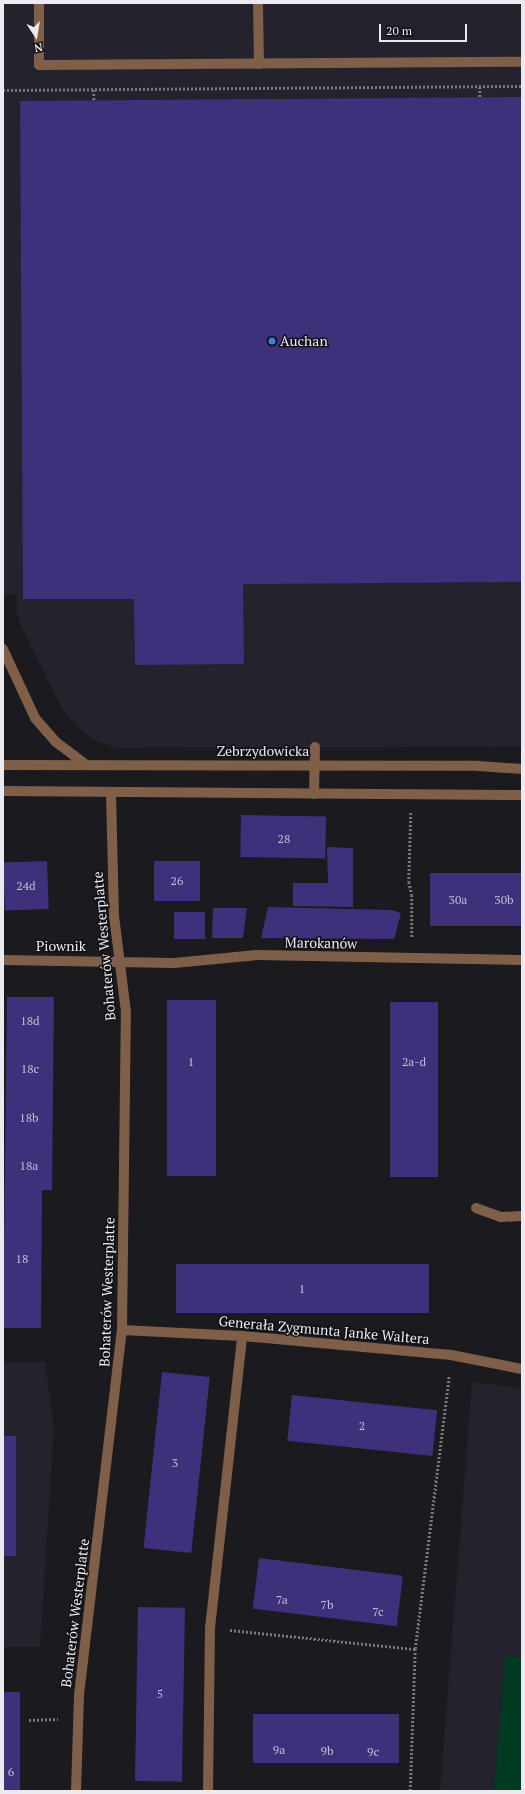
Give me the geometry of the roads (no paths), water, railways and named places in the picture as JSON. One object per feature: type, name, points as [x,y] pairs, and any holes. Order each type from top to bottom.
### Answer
[{"type":"street","points":[[39,3],[39,65],[522,62]]},
{"type":"street","points":[[258,3],[259,64]]},
{"type":"street","points":[[3,649],[35,718],[56,742],[86,765]]},
{"type":"street","points":[[314,794],[315,747]]},
{"type":"street","name":"Zebrzydowicka","points":[[3,765],[493,766],[522,769]]},
{"type":"street","points":[[3,791],[522,795]]},
{"type":"street","name":"Bohaterów Westerplatte","points":[[76,1791],[79,1695],[122,1330],[126,1012],[113,900],[111,792]]},
{"type":"street","name":"Marokanów","points":[[119,961],[174,963],[257,955],[522,960]]},
{"type":"street","name":"Piownik","points":[[3,960],[119,961]]},
{"type":"street","points":[[476,1208],[501,1217],[522,1216]]},
{"type":"street","name":"Generała Zygmunta Janke Waltera","points":[[122,1330],[242,1336],[451,1355],[522,1369]]},
{"type":"street","points":[[208,1791],[210,1628],[242,1336]]},
{"type":"place","name":"Auchan","points":[[272,341]]}]
